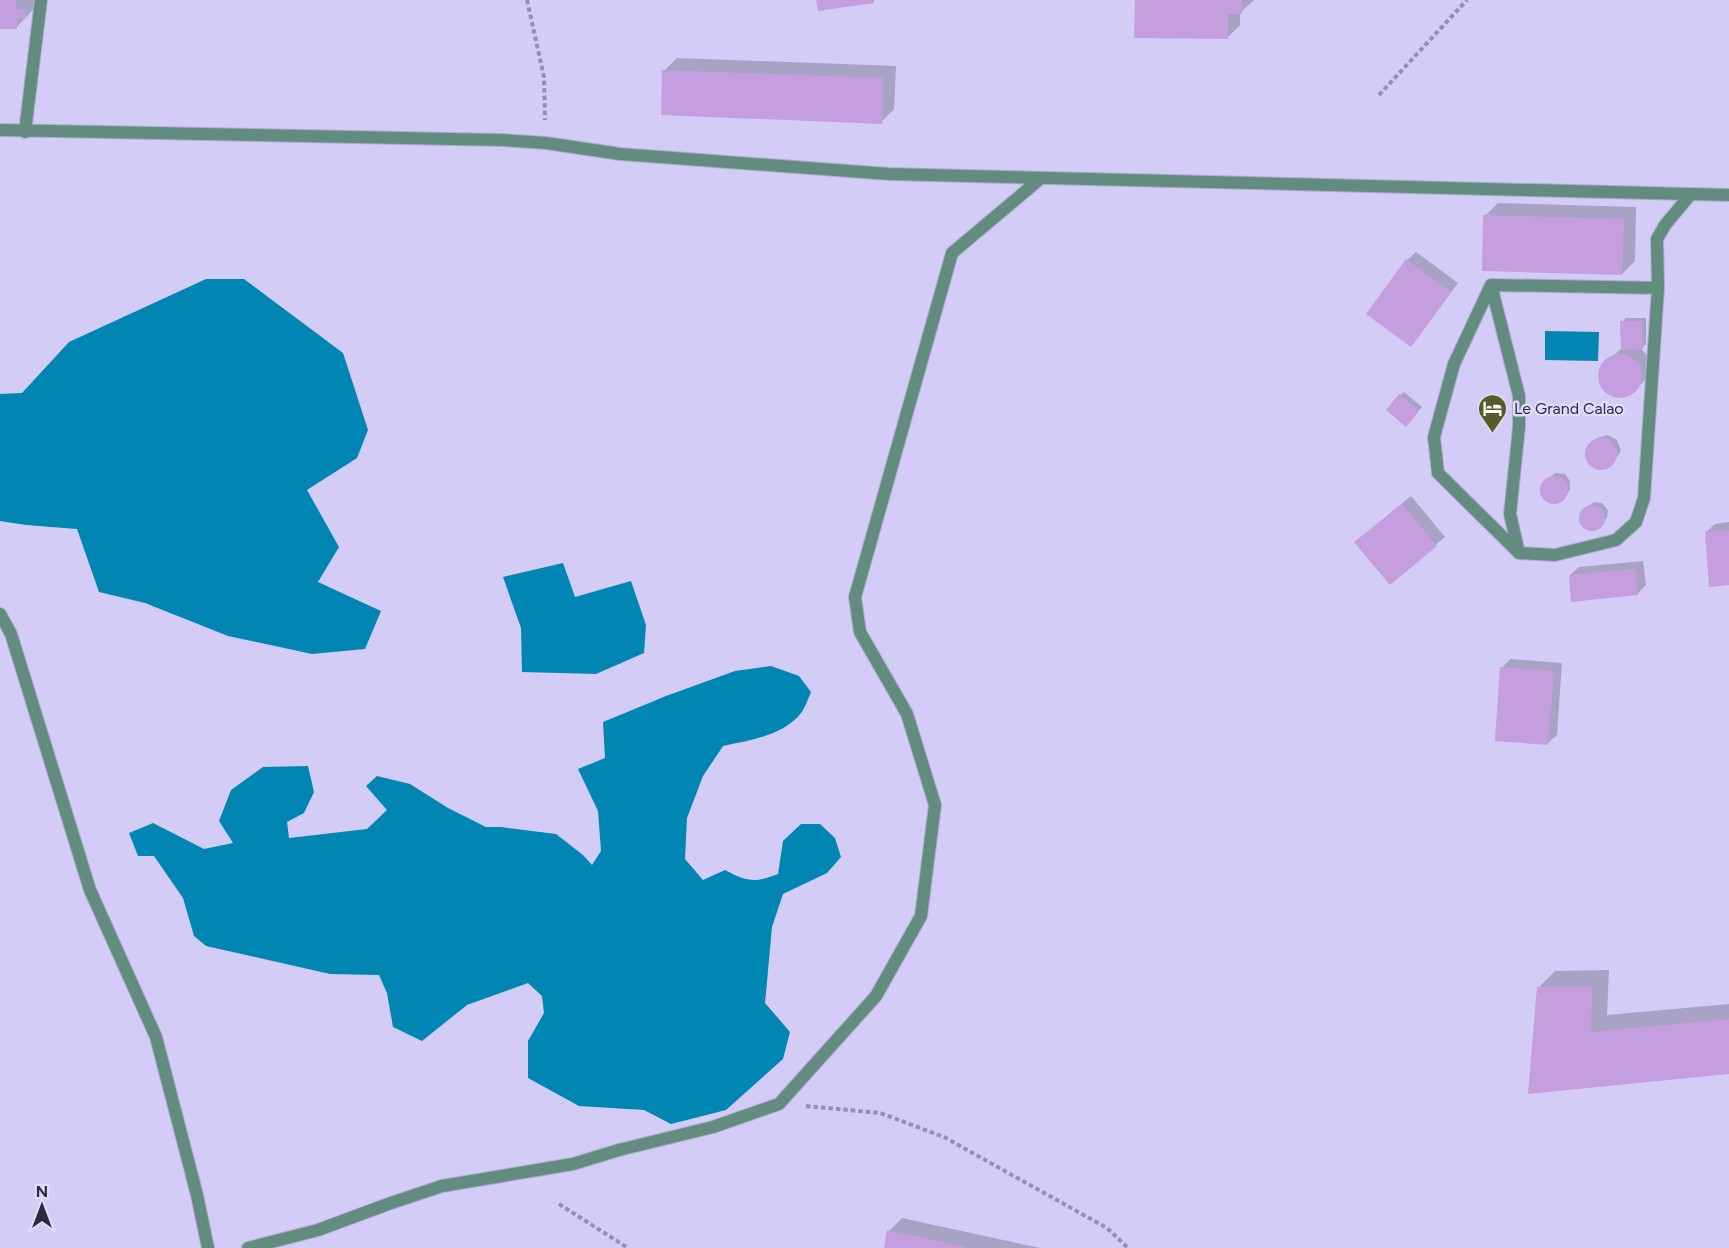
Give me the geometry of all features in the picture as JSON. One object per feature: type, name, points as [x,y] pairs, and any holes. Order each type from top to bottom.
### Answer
[{"type":"street","points":[[25,132],[41,0]]},
{"type":"street","points":[[0,130],[501,140],[546,143],[620,154],[889,174],[1729,195]]},
{"type":"street","points":[[248,1248],[318,1230],[442,1186],[573,1164],[713,1127],[778,1104],[876,996],[921,916],[935,805],[907,714],[860,632],[855,597],[952,253],[1040,179]]},
{"type":"street","points":[[1491,285],[1454,364],[1434,437],[1438,472],[1519,553],[1555,555],[1616,540],[1636,522],[1644,498],[1658,288],[1658,239],[1665,225],[1691,194]]},
{"type":"street","points":[[1491,285],[1658,288]]},
{"type":"street","points":[[1491,285],[1520,396],[1520,427],[1510,514],[1519,553]]},
{"type":"street","points":[[0,614],[11,634],[90,890],[156,1036],[197,1195],[208,1248]]},
{"type":"path","points":[[527,0],[544,77],[546,143]]},
{"type":"path","points":[[1379,95],[1467,0]]},
{"type":"path","points":[[778,1104],[880,1113],[944,1137],[1107,1228],[1128,1248]]},
{"type":"path","points":[[558,1204],[628,1248]]},
{"type":"water","points":[[206,279],[244,279],[343,353],[368,430],[357,458],[307,490],[339,547],[318,582],[381,611],[365,649],[312,654],[228,636],[145,603],[99,592],[77,529],[0,521],[0,394],[22,393],[69,342]]},
{"type":"water","points":[[1545,331],[1599,332],[1598,361],[1545,360]]},
{"type":"water","points":[[563,563],[575,597],[631,581],[646,625],[644,653],[596,674],[522,672],[521,628],[503,577]]},
{"type":"water","points":[[771,666],[799,676],[811,692],[801,713],[785,727],[755,739],[723,746],[703,776],[687,818],[685,859],[703,880],[725,870],[751,880],[770,877],[778,874],[783,841],[801,824],[820,824],[835,838],[841,857],[827,873],[783,894],[772,927],[765,1003],[790,1032],[783,1059],[726,1110],[671,1124],[644,1110],[579,1106],[528,1078],[528,1041],[544,1013],[542,996],[528,983],[467,1005],[422,1041],[393,1027],[387,993],[379,975],[330,974],[206,946],[194,936],[183,898],[154,856],[138,856],[129,833],[153,823],[204,849],[233,843],[219,821],[231,790],[263,767],[308,766],[314,792],[304,813],[287,822],[289,838],[367,829],[387,810],[366,786],[377,776],[410,784],[448,808],[486,827],[556,834],[592,865],[601,851],[598,811],[578,769],[605,758],[603,722],[735,671]]},
{"type":"building","points":[[0,0],[16,0],[16,9],[25,9],[25,19],[17,19],[17,29],[0,29]]},
{"type":"building","points":[[816,0],[874,0],[874,3],[818,11]]},
{"type":"building","points":[[1135,0],[1242,0],[1242,14],[1228,14],[1228,39],[1134,38]]},
{"type":"building","points":[[662,70],[883,78],[882,124],[661,115]]},
{"type":"building","points":[[1483,215],[1624,219],[1622,275],[1482,271]]},
{"type":"building","points":[[1406,259],[1451,292],[1411,347],[1366,314]]},
{"type":"building","points":[[1620,321],[1642,321],[1643,349],[1621,350]]},
{"type":"building","points":[[1620,354],[1635,361],[1642,376],[1635,391],[1620,398],[1605,391],[1598,376],[1605,361]]},
{"type":"building","points":[[1399,394],[1419,411],[1406,427],[1386,410]]},
{"type":"building","points":[[1601,438],[1612,443],[1617,454],[1612,465],[1601,470],[1590,465],[1585,454],[1590,443]]},
{"type":"building","points":[[1554,476],[1564,480],[1568,490],[1564,500],[1554,504],[1544,500],[1540,490],[1544,480]]},
{"type":"building","points":[[1402,504],[1437,546],[1390,585],[1354,542]]},
{"type":"building","points":[[1592,505],[1601,509],[1605,518],[1601,527],[1592,531],[1583,527],[1579,518],[1583,509]]},
{"type":"building","points":[[1729,530],[1729,585],[1709,587],[1705,532]]},
{"type":"building","points":[[1635,569],[1638,595],[1571,602],[1569,575]]},
{"type":"building","points":[[1500,667],[1554,671],[1548,745],[1495,741]]},
{"type":"building","points":[[1537,987],[1592,987],[1591,1032],[1729,1019],[1729,1074],[1528,1094]]},
{"type":"building","points":[[887,1230],[965,1247],[884,1248]]},
{"type":"place","name":"Le Grand Calao","points":[[1493,434]]}]
